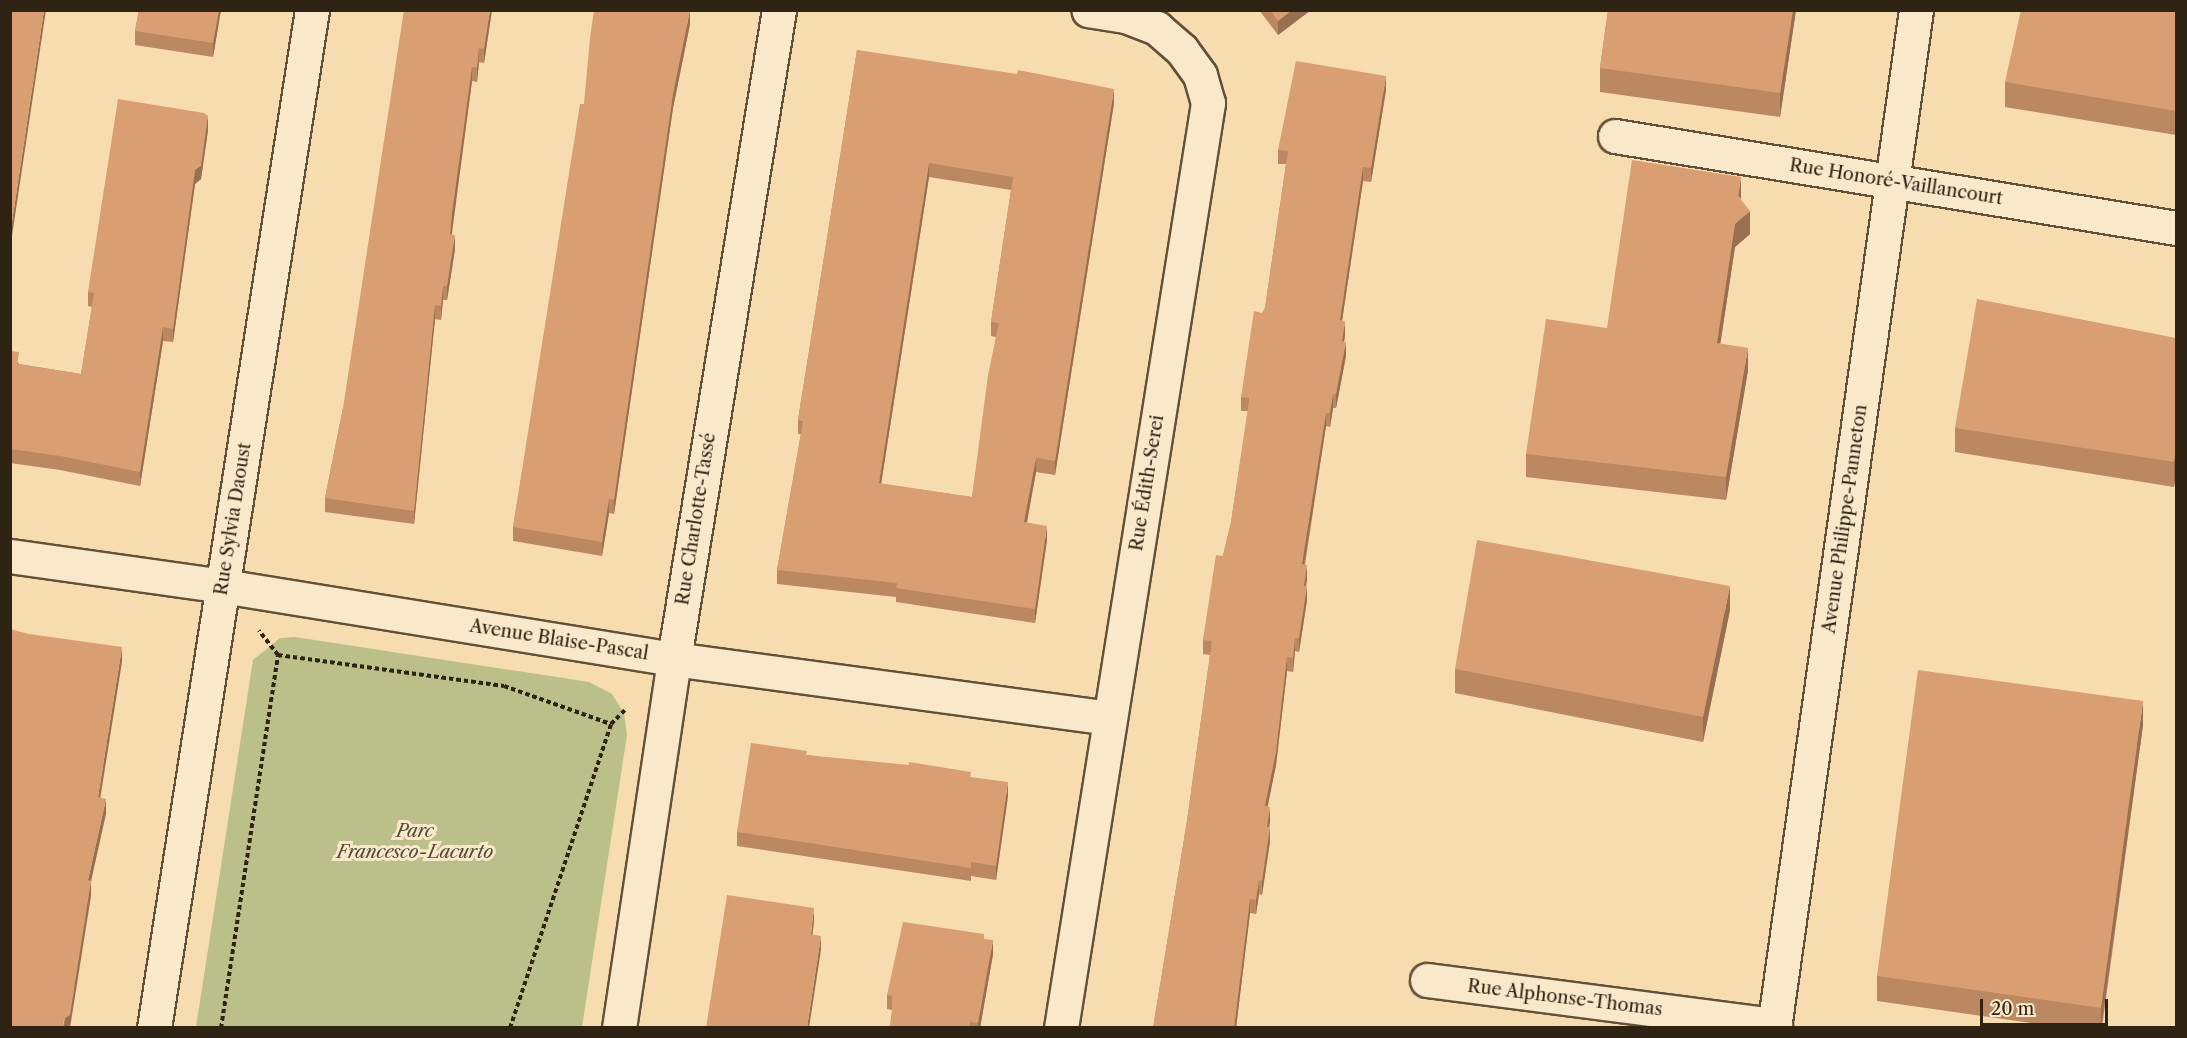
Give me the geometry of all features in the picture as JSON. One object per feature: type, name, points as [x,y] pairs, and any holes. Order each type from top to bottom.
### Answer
[{"type":"street","name":"Rue Sylvia Daoust","points":[[154,1028],[312,10]]},
{"type":"street","name":"Rue Charlotte-Tassé","points":[[619,1028],[674,658],[779,10]]},
{"type":"street","name":"Rue Édith-Serei","points":[[1060,1028],[1208,103],[1200,75],[1182,50],[1157,28],[1125,16],[1088,10]]},
{"type":"street","name":"Avenue Philippe-Panneton","points":[[1774,1026],[1916,10]]},
{"type":"street","name":"Rue Honoré-Vaillancourt","points":[[1615,136],[2176,228]]},
{"type":"street","name":"Avenue Blaise-Pascal","points":[[10,556],[223,586],[674,658],[1109,718]]},
{"type":"street","name":"Rue Alphonse-Thomas","points":[[1427,980],[1774,1026]]},
{"type":"path","points":[[223,586],[278,655],[504,686],[611,724]]},
{"type":"path","points":[[221,1028],[278,655]]},
{"type":"path","points":[[510,1028],[611,724],[674,658]]},
{"type":"green space","name":"Parc Francesco-Lacurto","points":[[295,637],[589,682],[612,694],[624,713],[627,735],[582,1027],[196,1027],[253,660],[280,638]]},
{"type":"building","points":[[10,10],[44,10],[10,235]]},
{"type":"building","points":[[139,10],[219,10],[213,43],[135,31]]},
{"type":"building","points":[[404,10],[490,10],[484,49],[479,48],[477,68],[472,67],[452,213],[450,234],[455,235],[447,286],[443,286],[441,306],[435,305],[414,511],[325,498],[343,408]]},
{"type":"building","points":[[594,10],[690,10],[673,94],[614,500],[609,499],[602,542],[513,527],[580,104],[584,104]]},
{"type":"building","points":[[1270,10],[1292,10],[1278,21]]},
{"type":"building","points":[[1608,10],[1793,10],[1780,93],[1600,68]]},
{"type":"building","points":[[2021,10],[2176,10],[2176,111],[2005,82]]},
{"type":"building","points":[[857,50],[1017,74],[1018,70],[1114,89],[1055,461],[1036,458],[1024,522],[1047,526],[1035,609],[896,588],[897,583],[777,570],[803,421],[798,420]],"holes":[[[929,163],[1013,177],[991,322],[999,323],[988,375],[972,497],[879,483]]]},
{"type":"building","points":[[1296,61],[1386,76],[1371,168],[1363,167],[1340,320],[1345,321],[1342,341],[1346,342],[1336,394],[1333,394],[1330,413],[1326,413],[1302,564],[1307,565],[1304,586],[1307,586],[1299,638],[1295,638],[1293,658],[1287,657],[1276,752],[1265,806],[1270,807],[1267,827],[1270,827],[1262,881],[1259,880],[1256,900],[1250,899],[1234,1028],[1153,1028],[1187,821],[1212,641],[1203,640],[1216,555],[1223,556],[1231,522],[1249,401],[1249,398],[1241,397],[1254,311],[1262,313],[1265,308],[1288,151],[1278,150]]},
{"type":"building","points":[[118,99],[204,113],[208,116],[201,166],[195,170],[173,329],[163,327],[140,472],[60,456],[10,449],[10,351],[19,352],[17,364],[81,374],[94,293],[88,292]]},
{"type":"building","points":[[1632,160],[1741,177],[1738,196],[1750,211],[1735,224],[1717,343],[1748,348],[1726,477],[1526,454],[1546,319],[1607,328]]},
{"type":"building","points":[[1977,299],[2176,338],[2174,462],[1955,428]]},
{"type":"building","points":[[1477,540],[1730,586],[1703,717],[1455,669]]},
{"type":"building","points":[[10,629],[29,634],[122,647],[98,797],[106,799],[88,880],[91,881],[70,1015],[64,1019],[63,1028],[10,1028]]},
{"type":"building","points":[[1918,670],[2143,701],[2101,1008],[1877,976]]},
{"type":"building","points":[[751,743],[807,751],[806,755],[909,765],[909,762],[971,772],[970,777],[1008,782],[996,866],[971,862],[971,868],[737,832]]},
{"type":"building","points":[[727,895],[814,908],[811,934],[821,936],[807,1028],[706,1028]]},
{"type":"building","points":[[903,922],[984,934],[984,939],[993,940],[978,1023],[970,1022],[969,1028],[890,1028],[892,996],[887,995]]}]
